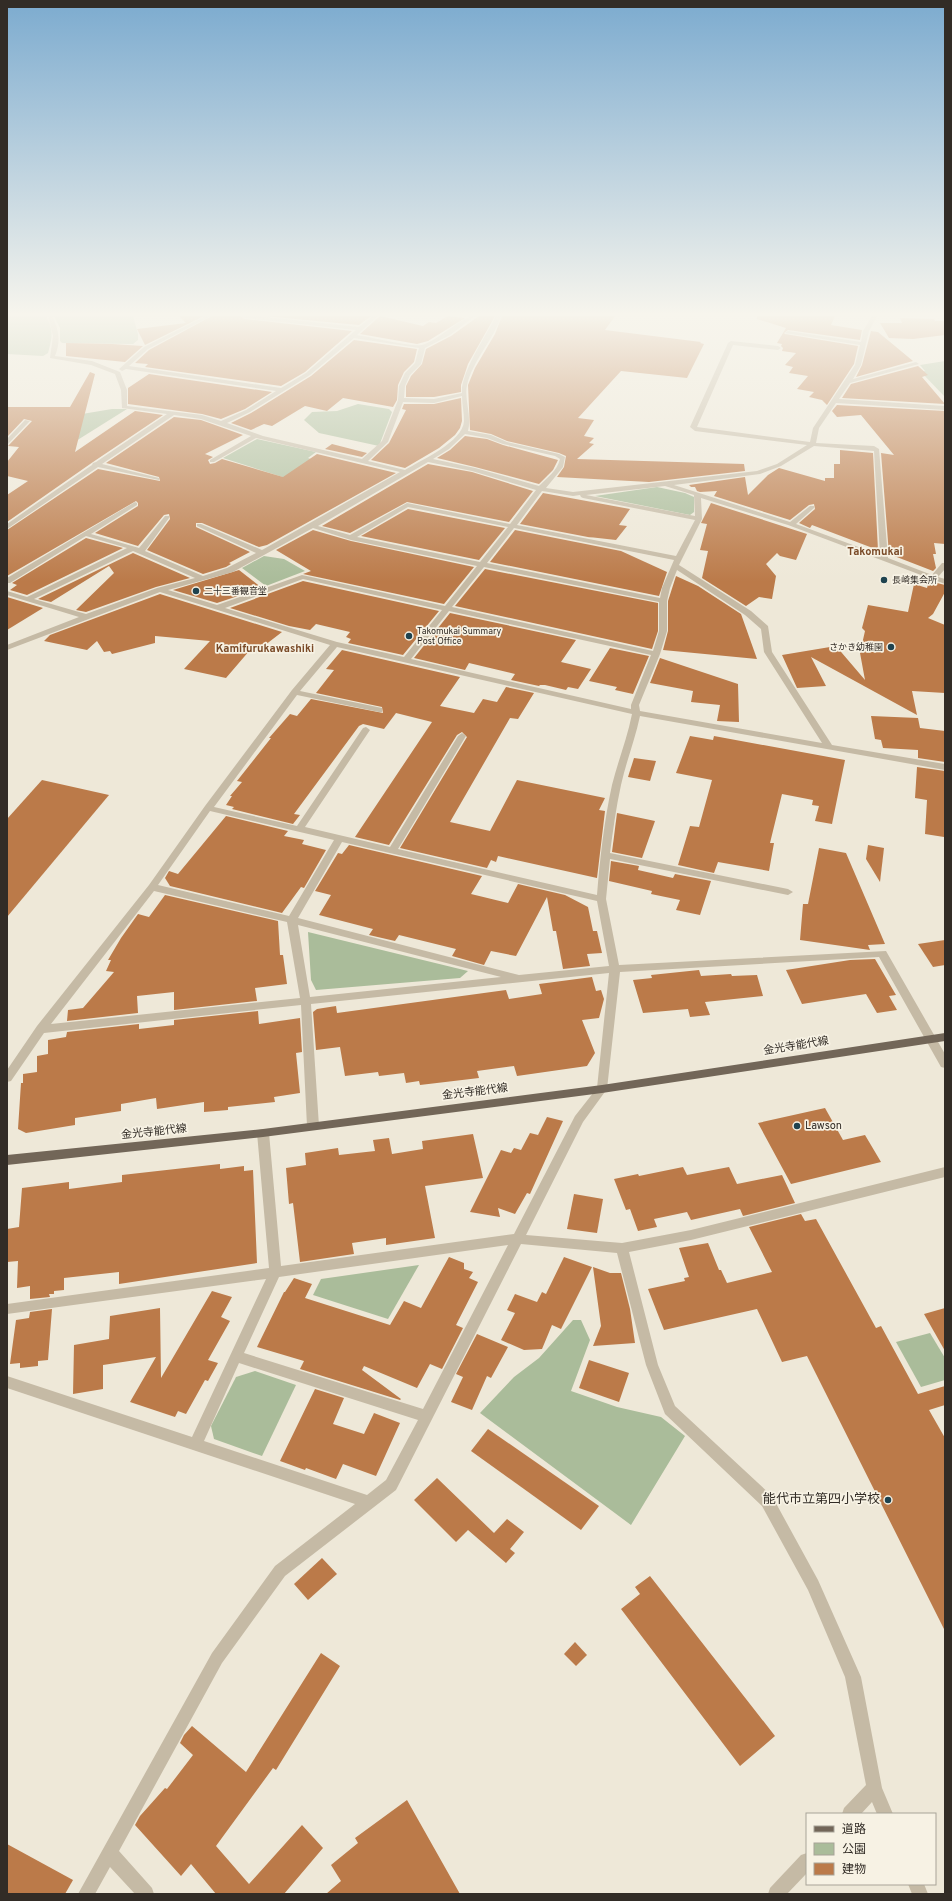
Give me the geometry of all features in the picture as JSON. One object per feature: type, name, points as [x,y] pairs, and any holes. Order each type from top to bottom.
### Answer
[{"type":"main road","name":"金光寺能代線","points":[[7,1160],[263,1133],[602,1089],[945,1037]]},
{"type":"street","points":[[124,405],[124,407],[202,417],[256,435],[407,472]]},
{"type":"street","points":[[222,423],[258,405]]},
{"type":"street","points":[[363,462],[385,442],[398,405]]},
{"type":"street","points":[[7,648],[160,590],[230,570],[312,526],[447,448],[464,432],[467,422],[467,405]]},
{"type":"street","points":[[703,405],[693,427],[695,429],[813,444],[874,448],[877,450],[884,559]]},
{"type":"street","points":[[573,494],[758,473],[779,465],[813,444],[816,428],[832,405]]},
{"type":"street","points":[[893,405],[945,408]]},
{"type":"street","points":[[7,527],[76,480],[95,464],[173,413]]},
{"type":"street","points":[[7,442],[26,421]]},
{"type":"street","points":[[405,661],[541,489],[562,465],[563,458],[557,454],[505,442],[489,436],[464,432]]},
{"type":"street","points":[[212,461],[256,435]]},
{"type":"street","points":[[428,460],[473,469],[541,489],[699,519]]},
{"type":"street","points":[[95,464],[157,479]]},
{"type":"street","points":[[666,484],[792,524],[945,582]]},
{"type":"street","points":[[86,1894],[217,1658],[280,1571],[391,1484],[579,1119],[602,1089],[615,968],[601,899],[617,784],[631,739],[636,714],[635,706],[656,654],[663,631],[663,601],[666,588],[699,519],[697,495]]},
{"type":"street","points":[[7,581],[135,504]]},
{"type":"street","points":[[351,538],[407,504],[513,525],[677,563],[748,613],[765,628],[768,652],[829,747]]},
{"type":"street","points":[[792,524],[812,506]]},
{"type":"street","points":[[141,552],[167,517]]},
{"type":"street","points":[[199,525],[262,553]]},
{"type":"street","points":[[312,526],[351,538],[663,601]]},
{"type":"street","points":[[85,534],[133,548],[202,578]]},
{"type":"street","points":[[28,599],[133,548]]},
{"type":"street","points":[[934,577],[945,565]]},
{"type":"street","points":[[217,608],[302,576],[656,654]]},
{"type":"street","points":[[160,590],[335,644],[636,714],[945,767]]},
{"type":"street","points":[[7,593],[86,617]]},
{"type":"street","points":[[7,1078],[41,1030],[152,887],[208,808],[295,692],[335,644]]},
{"type":"street","points":[[295,692],[379,710]]},
{"type":"street","points":[[299,829],[366,730]]},
{"type":"street","points":[[392,851],[462,736]]},
{"type":"street","points":[[208,808],[601,899]]},
{"type":"street","points":[[313,1126],[306,1001],[292,920],[340,838]]},
{"type":"street","points":[[606,855],[788,892]]},
{"type":"street","points":[[152,887],[292,920],[523,979]]},
{"type":"street","points":[[41,1030],[615,968],[882,953],[945,1064]]},
{"type":"street","points":[[195,1445],[275,1272],[263,1133]]},
{"type":"street","points":[[7,1308],[516,1239],[622,1248],[690,1235],[945,1172]]},
{"type":"street","points":[[622,1248],[652,1365],[670,1410],[767,1501],[813,1585],[853,1677],[874,1788],[885,1813]]},
{"type":"street","points":[[236,1356],[426,1416]]},
{"type":"street","points":[[7,1382],[369,1502]]},
{"type":"street","points":[[851,1813],[874,1788]]},
{"type":"street","points":[[109,1853],[146,1894]]},
{"type":"street","points":[[776,1894],[806,1862]]},
{"type":"green space","points":[[356,405],[362,405],[389,409],[392,412],[379,446],[319,433],[304,420],[312,412],[337,411]]},
{"type":"green space","points":[[112,409],[127,409],[28,471],[64,417]]},
{"type":"green space","points":[[257,439],[316,452],[308,458],[319,462],[292,480],[223,458]]},
{"type":"green space","points":[[657,487],[685,493],[694,497],[694,512],[690,515],[595,496]]},
{"type":"green space","points":[[264,556],[284,559],[305,571],[266,586],[242,568]]},
{"type":"green space","points":[[308,932],[468,971],[460,978],[316,990],[311,980]]},
{"type":"green space","points":[[419,1265],[388,1319],[313,1295],[321,1279]]},
{"type":"green space","points":[[573,1320],[581,1320],[590,1340],[571,1391],[617,1407],[661,1417],[685,1436],[631,1525],[480,1413],[514,1377],[539,1358]]},
{"type":"green space","points":[[930,1333],[945,1358],[945,1380],[921,1387],[896,1342]]},
{"type":"green space","points":[[255,1371],[296,1385],[262,1456],[214,1439],[211,1426],[236,1377]]},
{"type":"building","points":[[71,405],[87,405],[75,452],[135,411],[163,415],[7,522],[7,495],[28,481],[7,476],[7,462],[19,447],[8,446],[32,421],[24,419],[7,437],[7,407],[70,407]]},
{"type":"building","points":[[133,405],[252,405],[221,419],[202,414]]},
{"type":"building","points":[[264,405],[335,405],[327,411],[305,406],[272,426],[264,424],[251,430],[231,423]]},
{"type":"building","points":[[380,405],[394,405],[393,407]]},
{"type":"building","points":[[404,405],[461,405],[462,421],[460,428],[455,435],[439,448],[405,468],[371,460],[389,443],[406,410],[402,409]]},
{"type":"building","points":[[469,405],[590,405],[578,418],[594,420],[584,436],[594,438],[589,443],[594,444],[577,459],[744,464],[745,471],[649,482],[557,477],[564,467],[566,456],[507,441],[491,434],[470,430]]},
{"type":"building","points":[[837,405],[945,411],[945,544],[934,543],[936,554],[933,554],[936,568],[933,571],[889,554],[881,453],[894,455],[861,415],[837,417],[832,411]]},
{"type":"building","points":[[174,417],[201,420],[243,435],[205,454],[213,457],[208,460],[210,464],[222,459],[283,477],[317,454],[396,473],[267,545],[259,547],[202,523],[196,523],[196,527],[250,552],[229,563],[231,564],[226,567],[203,574],[147,550],[170,519],[169,514],[164,515],[138,546],[95,533],[138,506],[136,501],[7,576],[7,530],[98,469],[160,481],[159,477],[106,463]]},
{"type":"building","points":[[465,436],[487,439],[503,445],[558,460],[553,470],[539,484],[437,458],[450,450]]},
{"type":"building","points":[[332,444],[367,453],[362,457],[325,449]]},
{"type":"building","points":[[840,450],[873,453],[878,550],[812,525],[810,528],[799,523],[815,509],[814,504],[809,505],[790,520],[714,496],[717,491],[700,492],[697,491],[695,487],[691,487],[689,485],[745,477],[748,495],[768,475],[779,468],[825,481],[825,478],[834,478],[834,464],[840,464]]},
{"type":"building","points":[[428,464],[472,472],[533,491],[509,522],[407,502],[350,533],[322,526]]},
{"type":"building","points":[[543,493],[630,509],[619,525],[627,526],[616,540],[589,537],[593,538],[520,524]]},
{"type":"building","points":[[711,503],[807,534],[796,560],[780,556],[777,553],[766,564],[776,576],[772,599],[759,597],[746,606],[702,578],[708,551],[700,550],[707,524],[701,523]]},
{"type":"building","points":[[408,509],[505,528],[479,560],[361,536]]},
{"type":"building","points":[[313,530],[351,541],[474,567],[444,604],[303,574],[311,571],[276,550]]},
{"type":"building","points":[[515,530],[621,551],[667,572],[659,596],[490,562]]},
{"type":"building","points":[[86,538],[123,548],[27,595],[10,590],[17,585],[12,583]]},
{"type":"building","points":[[133,553],[190,578],[156,587],[86,612],[76,610],[114,573],[109,566],[51,602],[38,599]]},
{"type":"building","points":[[485,569],[658,603],[658,631],[652,649],[455,606]]},
{"type":"building","points":[[239,570],[262,588],[217,603],[173,590]]},
{"type":"building","points":[[676,576],[698,586],[741,614],[757,659],[663,650],[668,631],[668,601]]},
{"type":"building","points":[[303,581],[439,611],[403,655],[348,643],[351,639],[346,637],[350,632],[316,624],[310,630],[289,626],[230,608]]},
{"type":"building","points":[[929,581],[945,585],[945,592],[933,614],[928,618],[945,625],[945,693],[912,691],[917,715],[811,657],[826,686],[797,688],[782,655],[836,646],[865,680],[860,653],[865,631],[862,628],[868,605],[908,612],[914,584],[927,588]]},
{"type":"building","points":[[160,594],[282,632],[256,652],[250,650],[226,678],[184,669],[210,641],[155,636],[155,643],[112,654],[110,651],[104,652],[97,641],[87,650],[44,641],[50,635]]},
{"type":"building","points":[[7,597],[43,608],[7,630]]},
{"type":"building","points":[[450,613],[576,640],[561,662],[591,669],[578,689],[568,687],[566,690],[511,680],[515,674],[469,663],[465,670],[414,658]]},
{"type":"building","points":[[610,648],[649,656],[633,694],[615,690],[617,687],[589,681]]},
{"type":"building","points":[[342,650],[460,677],[440,706],[474,713],[483,699],[497,702],[506,687],[534,693],[518,719],[510,718],[450,822],[490,831],[517,780],[605,798],[599,810],[605,811],[597,878],[498,856],[496,862],[491,860],[487,868],[400,848],[467,737],[462,732],[457,735],[389,845],[355,837],[432,722],[396,713],[384,729],[363,724],[359,726],[294,814],[300,815],[293,824],[232,809],[234,807],[226,805],[232,796],[230,796],[242,782],[237,781],[271,738],[269,738],[290,714],[297,716],[311,699],[383,713],[382,707],[316,693],[334,670],[326,669]]},
{"type":"building","points":[[660,658],[738,684],[739,722],[717,721],[720,705],[691,702],[693,691],[650,683]]},
{"type":"building","points":[[871,716],[918,718],[920,728],[945,731],[945,762],[918,758],[918,750],[883,748],[881,740],[875,739]]},
{"type":"building","points":[[690,736],[713,740],[714,736],[845,760],[832,824],[815,821],[819,806],[812,805],[813,800],[782,794],[770,843],[774,843],[769,871],[718,862],[714,873],[678,865],[690,826],[699,827],[712,780],[676,773]]},
{"type":"building","points":[[634,758],[656,761],[650,781],[628,777]]},
{"type":"building","points":[[917,767],[945,771],[944,837],[925,834],[927,800],[915,798]]},
{"type":"building","points":[[42,780],[109,795],[7,917],[7,819]]},
{"type":"building","points":[[617,813],[655,821],[642,858],[612,852]]},
{"type":"building","points":[[226,816],[288,831],[284,836],[304,840],[302,844],[326,850],[304,888],[301,887],[282,913],[170,886],[165,878],[169,871],[178,874]]},
{"type":"building","points":[[349,845],[482,876],[471,894],[508,903],[518,884],[565,895],[588,907],[593,931],[597,931],[602,953],[587,954],[590,966],[563,969],[556,931],[553,931],[547,897],[516,956],[491,951],[484,965],[452,956],[456,949],[399,935],[395,941],[369,935],[373,929],[319,915],[331,895],[315,891],[338,853],[342,854]]},
{"type":"building","points":[[868,845],[884,848],[880,882],[866,859]]},
{"type":"building","points":[[819,848],[846,853],[885,944],[868,945],[870,950],[800,940],[803,904],[808,904]]},
{"type":"building","points":[[611,861],[639,866],[638,870],[673,878],[675,874],[711,881],[700,915],[676,910],[680,900],[651,894],[652,891],[609,881]]},
{"type":"building","points":[[165,895],[278,921],[280,955],[283,955],[287,984],[255,988],[257,1001],[174,1010],[174,992],[137,996],[138,1013],[67,1021],[68,1010],[83,1008],[114,972],[106,971],[111,960],[108,960],[138,914],[149,917]]},
{"type":"building","points":[[945,940],[945,965],[933,967],[918,944]]},
{"type":"building","points":[[875,959],[896,995],[889,996],[897,1010],[877,1013],[866,994],[802,1004],[786,970],[850,960]]},
{"type":"building","points":[[699,970],[701,976],[731,974],[732,976],[757,975],[763,996],[705,1002],[710,1015],[690,1017],[688,1009],[643,1013],[633,980],[652,978],[651,975]]},
{"type":"building","points":[[592,977],[596,991],[601,990],[604,999],[599,1018],[582,1020],[595,1053],[587,1066],[517,1076],[514,1066],[477,1071],[479,1078],[420,1085],[419,1081],[406,1083],[404,1073],[379,1076],[378,1072],[345,1076],[340,1047],[316,1050],[313,1012],[317,1009],[336,1006],[337,1013],[506,990],[509,999],[542,994],[539,984]]},
{"type":"building","points":[[258,1011],[259,1024],[300,1018],[302,1052],[296,1053],[300,1093],[274,1097],[275,1102],[228,1107],[228,1110],[204,1112],[204,1102],[157,1109],[156,1098],[121,1104],[121,1111],[75,1118],[75,1125],[26,1133],[18,1129],[23,1074],[37,1072],[37,1056],[48,1054],[48,1040],[66,1037],[67,1032],[139,1024],[139,1029],[174,1025],[174,1020]]},
{"type":"building","points":[[825,1108],[843,1140],[865,1135],[881,1162],[791,1184],[758,1123]]},
{"type":"building","points":[[547,1117],[563,1121],[530,1194],[527,1193],[515,1214],[498,1208],[500,1217],[470,1212],[501,1150],[511,1153],[514,1148],[521,1150],[530,1133],[538,1135]]},
{"type":"building","points":[[473,1134],[483,1178],[425,1186],[435,1238],[386,1245],[386,1238],[352,1243],[354,1254],[300,1262],[293,1203],[289,1204],[286,1168],[306,1165],[305,1153],[338,1148],[339,1155],[375,1151],[373,1140],[389,1138],[392,1154],[423,1149],[422,1141]]},
{"type":"building","points":[[220,1164],[220,1169],[244,1166],[244,1171],[253,1170],[257,1263],[119,1284],[119,1272],[64,1278],[64,1290],[54,1291],[54,1294],[49,1294],[50,1297],[30,1299],[30,1286],[17,1288],[18,1261],[7,1262],[7,1229],[19,1227],[22,1188],[69,1182],[69,1189],[122,1182],[122,1175]]},
{"type":"building","points":[[683,1167],[687,1175],[729,1167],[737,1184],[782,1175],[795,1203],[743,1216],[740,1209],[691,1220],[687,1212],[654,1219],[657,1227],[638,1231],[630,1209],[626,1210],[614,1179],[638,1174],[639,1176]]},
{"type":"building","points":[[574,1194],[603,1199],[597,1233],[567,1229]]},
{"type":"building","points":[[801,1214],[805,1221],[816,1219],[876,1328],[881,1326],[918,1394],[945,1386],[945,1405],[929,1410],[945,1438],[945,1631],[807,1356],[782,1362],[757,1309],[664,1330],[648,1289],[685,1281],[684,1278],[689,1277],[679,1248],[708,1243],[719,1270],[721,1270],[727,1283],[772,1272],[749,1227]]},
{"type":"building","points":[[449,1257],[464,1263],[464,1269],[473,1272],[469,1278],[478,1282],[456,1325],[463,1328],[442,1369],[430,1364],[417,1388],[364,1366],[362,1370],[401,1399],[400,1400],[300,1369],[304,1361],[257,1347],[284,1292],[294,1278],[312,1284],[305,1298],[390,1325],[404,1301],[421,1308]]},
{"type":"building","points":[[564,1257],[592,1267],[561,1329],[552,1325],[542,1349],[524,1350],[501,1340],[515,1313],[507,1310],[515,1294],[537,1302],[542,1292],[546,1294]]},
{"type":"building","points":[[593,1267],[610,1273],[621,1273],[630,1309],[635,1343],[593,1346],[601,1326]]},
{"type":"building","points":[[212,1291],[232,1297],[221,1317],[230,1321],[208,1360],[218,1363],[208,1381],[205,1380],[186,1414],[178,1411],[175,1417],[130,1402],[156,1357],[103,1365],[103,1389],[73,1394],[74,1345],[109,1339],[110,1316],[160,1308],[161,1378]]},
{"type":"building","points":[[945,1308],[945,1351],[924,1314]]},
{"type":"building","points":[[52,1309],[48,1360],[38,1361],[38,1366],[20,1368],[20,1363],[10,1364],[16,1320],[29,1318],[30,1312]]},
{"type":"building","points":[[477,1334],[508,1347],[491,1378],[487,1376],[472,1410],[451,1402],[463,1377],[456,1374]]},
{"type":"building","points":[[589,1360],[629,1373],[619,1402],[579,1388]]},
{"type":"building","points":[[315,1389],[344,1398],[333,1424],[364,1434],[374,1413],[400,1423],[376,1476],[343,1464],[336,1479],[306,1468],[305,1470],[280,1461]]},
{"type":"building","points":[[488,1429],[599,1506],[581,1530],[471,1451]]},
{"type":"building","points":[[437,1478],[494,1533],[507,1519],[524,1532],[510,1549],[515,1553],[506,1563],[468,1530],[456,1542],[414,1500]]},
{"type":"building","points":[[322,1558],[337,1574],[308,1600],[294,1584]]},
{"type":"building","points":[[650,1576],[775,1736],[740,1766],[621,1609],[640,1594],[635,1587]]},
{"type":"building","points":[[575,1642],[587,1655],[576,1666],[564,1654]]},
{"type":"building","points":[[321,1653],[340,1666],[276,1770],[273,1768],[216,1846],[249,1884],[302,1825],[323,1848],[284,1894],[216,1894],[191,1864],[181,1876],[135,1825],[140,1816],[165,1788],[167,1789],[193,1755],[180,1743],[184,1735],[192,1726],[246,1772]]},
{"type":"building","points":[[407,1800],[460,1894],[326,1894],[341,1881],[331,1865],[358,1843],[355,1838]]},
{"type":"building","points":[[7,1844],[73,1880],[65,1894],[7,1894]]},
{"type":"place","name":"長崎集会所","points":[[884,580]]},
{"type":"place","name":"二十三番観音堂","points":[[196,591]]},
{"type":"place","name":"Takomukai Summary Post Office","points":[[409,636]]},
{"type":"place","name":"さかき幼稚園","points":[[891,647]]},
{"type":"place","name":"Lawson","points":[[797,1126]]},
{"type":"place","name":"能代市立第四小学校","points":[[888,1500]]},
{"type":"district","name":"Takomukai","points":[[875,552]]},
{"type":"district","name":"Kamifurukawashiki","points":[[265,649]]}]
